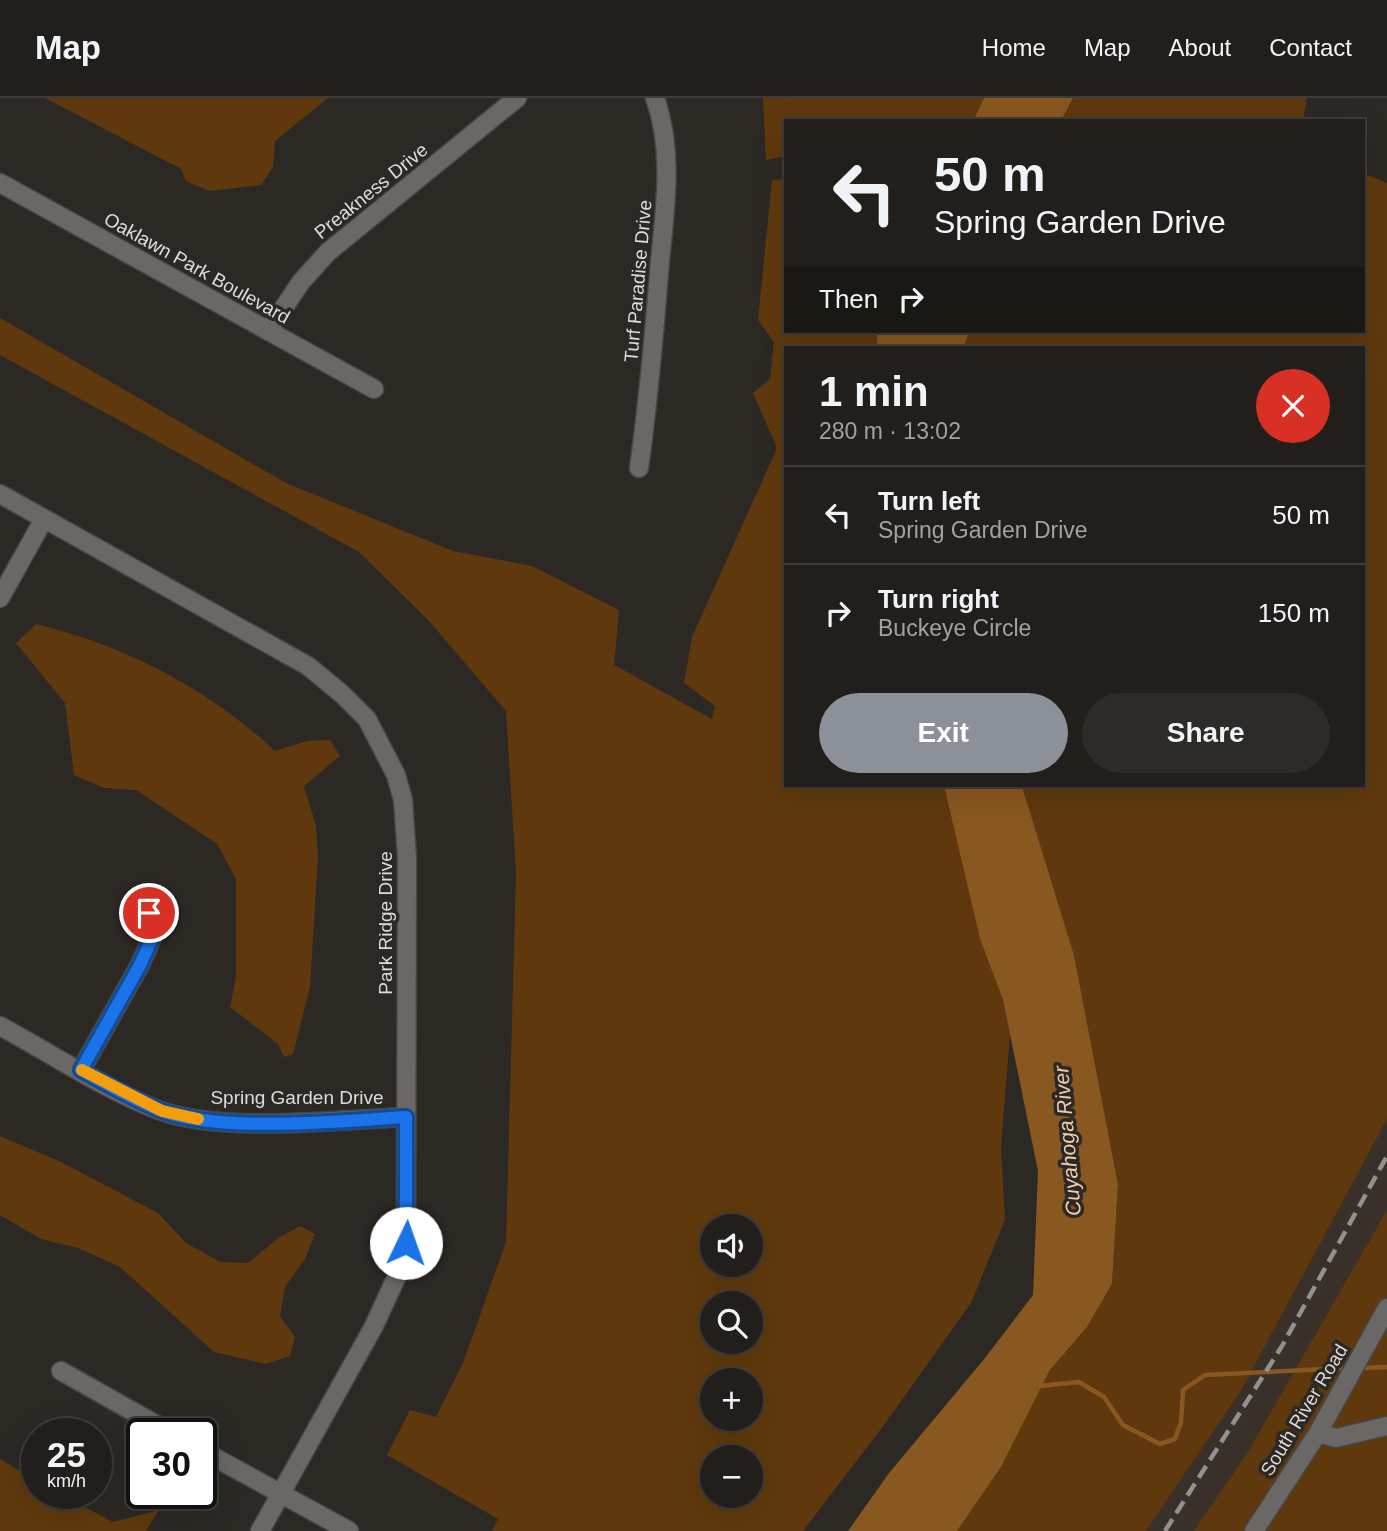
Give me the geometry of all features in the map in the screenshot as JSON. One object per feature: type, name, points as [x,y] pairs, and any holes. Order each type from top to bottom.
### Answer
[{"type":"street","name":"Preakness Drive","points":[[268,331],[301,282],[328,252],[517,98]]},
{"type":"street","name":"Turf Paradise Drive","points":[[639,468],[648,402],[667,183],[666,146],[655,98]]},
{"type":"street","name":"Oaklawn Park Boulevard","points":[[0,183],[374,389]]},
{"type":"street","name":"Park Ridge Drive","points":[[0,494],[308,666],[342,694],[373,730],[391,763],[403,800],[407,858],[408,1204],[402,1265],[374,1326],[260,1531]]},
{"type":"street","points":[[0,598],[44,519]]},
{"type":"street","points":[[81,1070],[140,965],[152,938],[149,913]]},
{"type":"street","name":"Spring Garden Drive","points":[[0,1026],[140,1101],[186,1118],[301,1122],[406,1117]]},
{"type":"street","name":"South River Road","points":[[1254,1531],[1318,1433],[1385,1310]]},
{"type":"street","points":[[61,1371],[144,1418]]},
{"type":"street","points":[[1318,1433],[1336,1438],[1387,1426]]},
{"type":"street","points":[[217,1459],[349,1531]]},
{"type":"shaded area","points":[[45,98],[328,98],[275,141],[273,167],[261,185],[209,191],[186,181],[181,169]]},
{"type":"shaded area","points":[[763,98],[984,98],[974,119],[784,119],[784,156],[766,160]]},
{"type":"shaded area","points":[[1073,98],[1307,98],[1303,119],[1062,119]]},
{"type":"shaded area","points":[[1365,174],[1387,183],[1387,1119],[1242,1389],[1146,1531],[957,1531],[1001,1467],[1050,1370],[1087,1327],[1112,1284],[1118,1183],[1074,955],[1022,787],[1365,787],[1365,346],[964,346],[969,333],[1365,333]]},
{"type":"shaded area","points":[[784,179],[784,333],[877,333],[877,346],[784,346],[784,787],[944,787],[980,939],[1003,1000],[1010,1034],[1001,1147],[1005,1220],[971,1303],[884,1425],[803,1531],[492,1531],[498,1519],[387,1455],[410,1410],[436,1417],[463,1363],[506,1242],[516,873],[506,711],[429,621],[359,552],[0,355],[0,318],[286,483],[453,551],[532,566],[619,610],[614,665],[712,719],[715,706],[684,683],[692,637],[777,448],[753,393],[770,379],[774,342],[758,320],[772,180]]},
{"type":"shaded area","points":[[36,624],[102,644],[164,672],[222,708],[275,751],[307,741],[330,740],[340,756],[304,786],[316,826],[318,857],[310,987],[293,1054],[284,1057],[278,1044],[230,1007],[236,977],[236,879],[217,844],[136,790],[104,788],[74,775],[65,703],[16,643]]},
{"type":"shaded area","points":[[1387,1119],[1387,1210],[1250,1448],[1194,1531],[1146,1531],[1242,1389]]},
{"type":"shaded area","points":[[0,1136],[61,1162],[158,1213],[186,1243],[220,1262],[248,1263],[278,1238],[300,1226],[315,1234],[305,1259],[285,1287],[280,1316],[295,1337],[290,1356],[266,1364],[214,1352],[120,1267],[78,1248],[41,1239],[0,1215]]},
{"type":"shaded area","points":[[1387,1210],[1387,1531],[1194,1531],[1250,1448]]},
{"type":"shaded area","points":[[0,1459],[21,1471],[21,1509],[89,1509],[113,1522],[159,1510],[146,1531],[0,1531]]},
{"type":"water","points":[[984,98],[1073,98],[1062,119],[974,119]]},
{"type":"water","points":[[877,333],[969,333],[964,346],[877,346]]},
{"type":"water","name":"Cuyahoga River","points":[[944,787],[1022,787],[1074,955],[1118,1184],[1112,1284],[1087,1327],[1050,1370],[1001,1467],[957,1531],[848,1531],[889,1473],[985,1358],[1033,1295],[1038,1171],[1003,1000],[980,939]]},
{"type":"waterway","points":[[1360,1368],[1387,1367]]},
{"type":"waterway","points":[[1039,1386],[1079,1382],[1104,1397],[1123,1425],[1160,1444],[1175,1439],[1181,1422],[1183,1390],[1205,1375],[1348,1368]]},
{"type":"railway","points":[[1165,1531],[1282,1346],[1387,1156]]},
{"type":"slow traffic","points":[[82,1070],[162,1111],[198,1119]]},
{"type":"route","points":[[149,913],[152,938],[140,965],[81,1070],[140,1101],[186,1118],[301,1122],[406,1117],[406,1243]]}]
